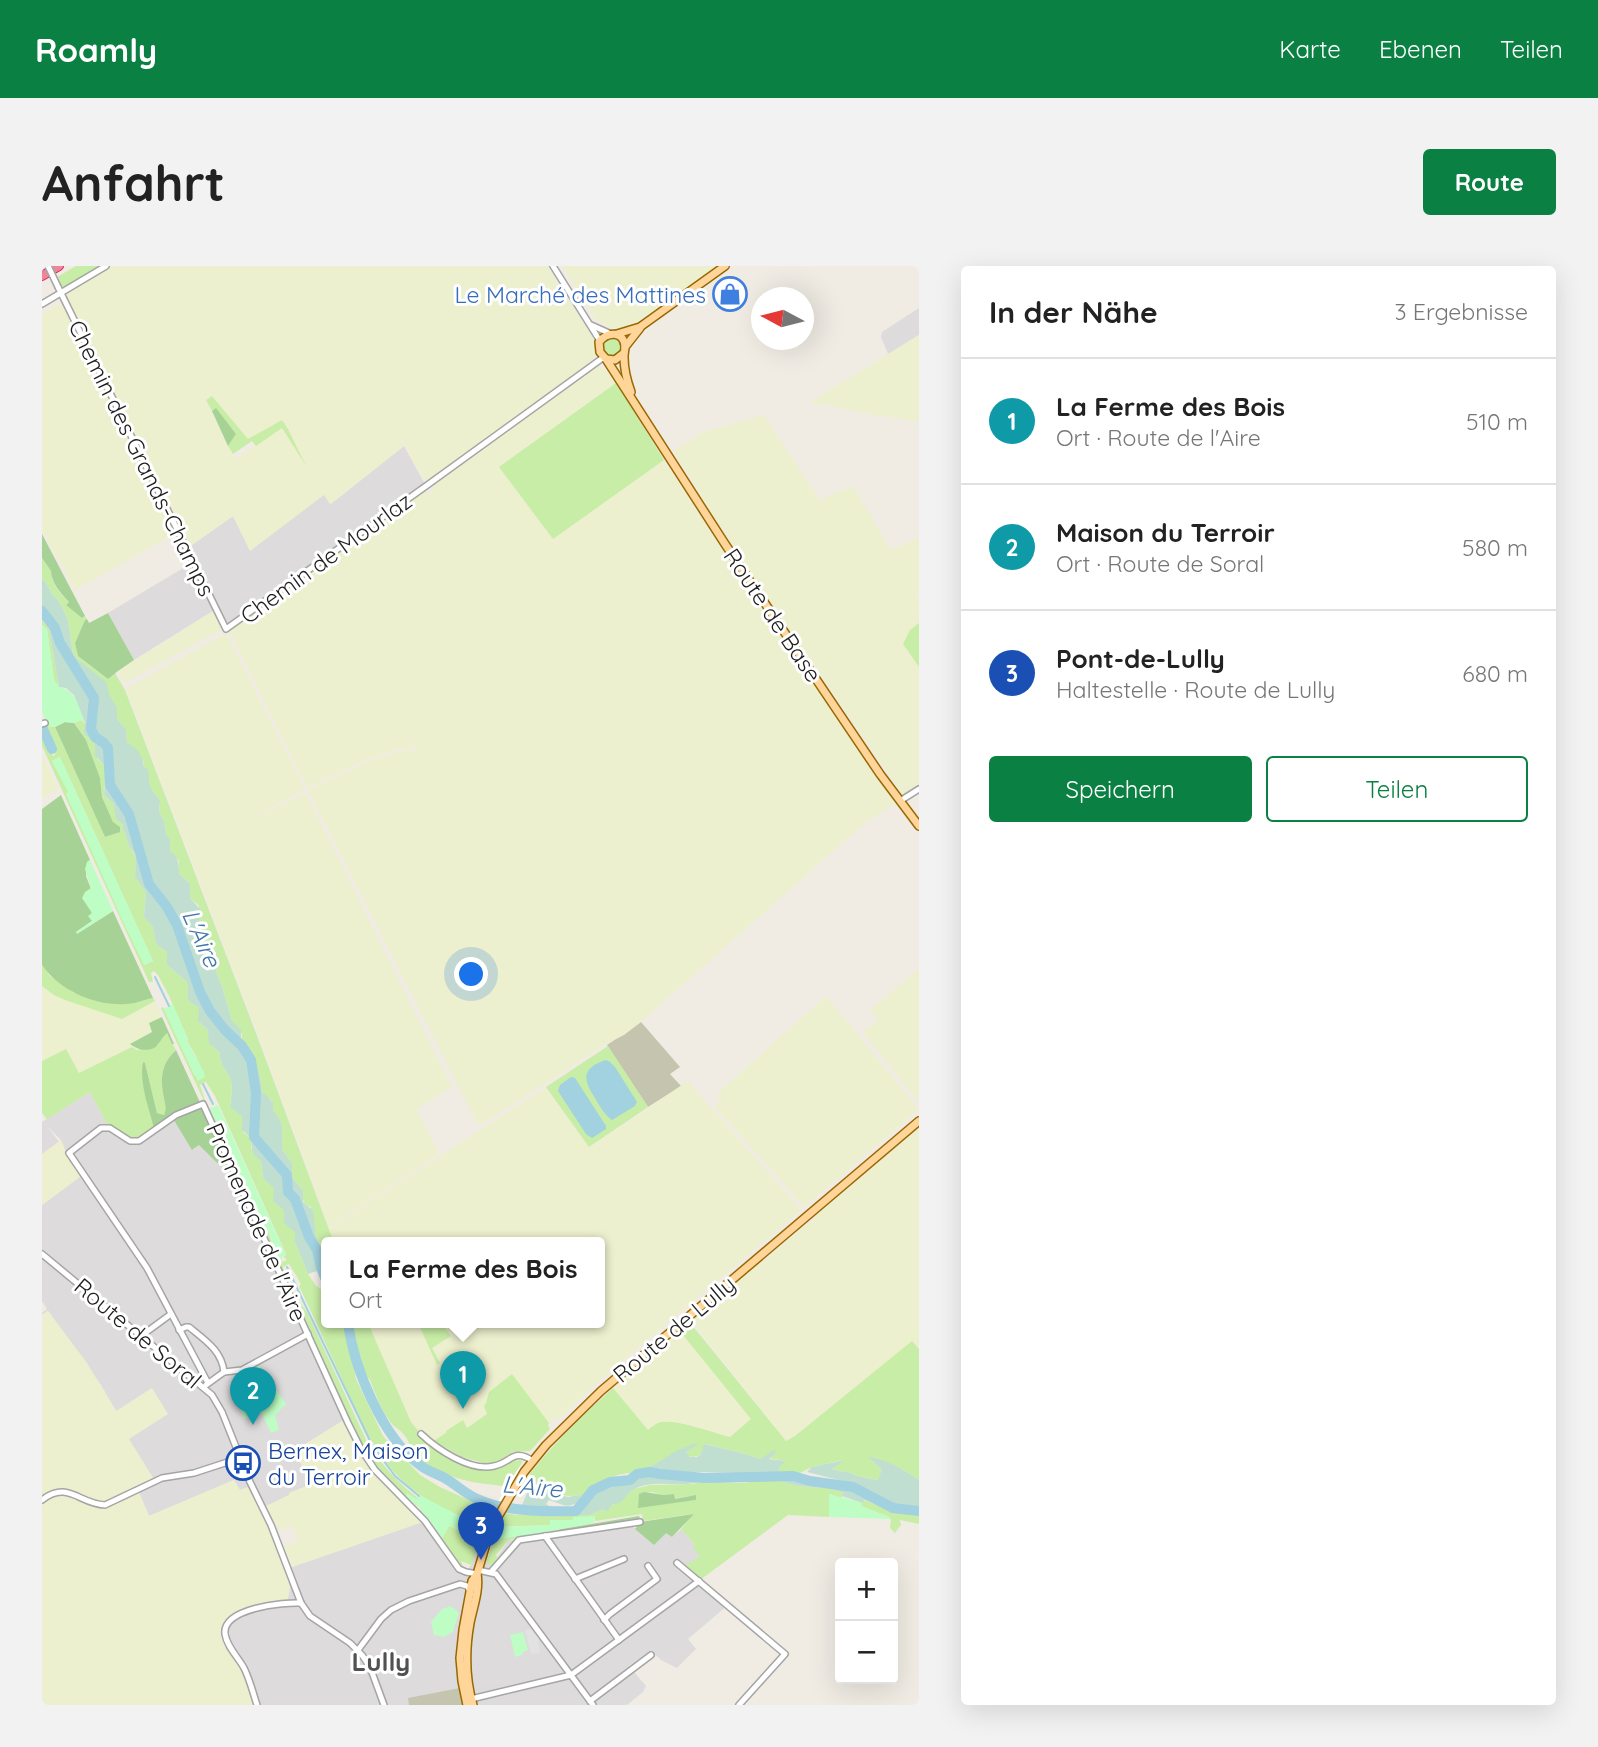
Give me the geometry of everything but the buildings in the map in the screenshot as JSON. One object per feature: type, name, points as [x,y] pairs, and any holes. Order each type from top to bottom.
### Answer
[{"type":"highway","points":[[42,276],[59,266]]},
{"type":"main road","points":[[640,327],[605,336],[600,341],[599,348],[605,358],[615,360],[640,327],[725,266]]},
{"type":"main road","points":[[614,334],[622,339],[624,350]]},
{"type":"main road","name":"Route de Base","points":[[624,350],[626,373],[633,399]]},
{"type":"main road","name":"Route de Base","points":[[605,358],[726,544],[919,826]]},
{"type":"main road","name":"Route de Lully","points":[[470,1703],[466,1651],[478,1572],[499,1514],[524,1472],[601,1391],[919,1121]]},
{"type":"main road","name":"Route de Lully","points":[[470,1703],[461,1673],[460,1658],[470,1591],[473,1578],[478,1572]]},
{"type":"street","name":"Chemin des Grands-Champs","points":[[48,266],[226,629]]},
{"type":"street","points":[[42,304],[60,290],[106,266]]},
{"type":"street","points":[[553,266],[600,341]]},
{"type":"street","points":[[591,324],[614,334]]},
{"type":"street","name":"Chemin de Mourlaz","points":[[226,629],[605,358]]},
{"type":"street","points":[[900,800],[919,789]]},
{"type":"street","name":"Promenade de l'Aire","points":[[171,1314],[146,1268],[69,1153],[101,1128],[110,1129],[131,1141],[139,1140],[176,1115],[203,1104],[348,1423],[371,1464],[425,1521],[459,1569],[478,1572]]},
{"type":"street","name":"Route de Soral","points":[[42,1254],[141,1336],[206,1385],[220,1407],[277,1538],[301,1603],[310,1616],[358,1650],[370,1667],[384,1705]]},
{"type":"street","points":[[141,1336],[171,1314],[206,1385],[225,1373],[242,1370],[308,1334]]},
{"type":"street","points":[[179,1330],[189,1327],[211,1344],[224,1365],[225,1373]]},
{"type":"street","points":[[421,1434],[451,1456],[476,1465],[494,1466],[516,1455],[533,1461]]},
{"type":"street","points":[[42,1500],[65,1491],[95,1504],[105,1505],[162,1478],[194,1473],[240,1458]]},
{"type":"street","points":[[491,1572],[517,1541],[640,1521]]},
{"type":"street","points":[[545,1536],[619,1640]]},
{"type":"street","points":[[575,1579],[624,1559]]},
{"type":"street","points":[[677,1563],[785,1654],[739,1705]]},
{"type":"street","points":[[604,1620],[657,1579],[648,1566]]},
{"type":"street","points":[[478,1572],[496,1574],[592,1703],[651,1655]]},
{"type":"street","points":[[470,1703],[571,1675],[699,1581]]},
{"type":"street","points":[[358,1650],[381,1619],[397,1606],[462,1584],[470,1591]]},
{"type":"street","points":[[288,1602],[296,1590]]},
{"type":"street","points":[[257,1705],[244,1668],[225,1635],[226,1628],[249,1609],[288,1602],[301,1603]]},
{"type":"shaded area","points":[[109,266],[547,266],[594,339],[596,354],[590,363],[428,482],[422,477],[355,354],[404,446],[330,504],[324,495],[250,551],[233,516],[189,547],[64,295]],"holes":[[[212,396],[248,439],[282,420],[305,463],[282,428],[235,459],[206,400]]]},
{"type":"shaded area","points":[[562,266],[718,266],[631,326],[617,329],[607,327],[595,318]]},
{"type":"shaded area","name":"Le Marché des Mattines","points":[[727,277],[742,302],[730,309],[717,286]]},
{"type":"shaded area","points":[[63,302],[178,532],[75,590],[42,530],[42,314]]},
{"type":"shaded area","points":[[919,308],[919,335],[888,354],[881,337],[882,332]]},
{"type":"shaded area","points":[[919,335],[919,421],[812,404],[812,401]]},
{"type":"shaded area","points":[[597,367],[607,371],[616,383],[499,467],[553,539],[664,460],[895,803],[864,824],[641,1022],[481,1125],[477,1123],[308,790],[371,760],[410,749],[420,754],[415,747],[396,750],[361,762],[309,787],[306,786],[229,631],[422,491],[432,493],[432,485]]},
{"type":"shaded area","points":[[764,415],[820,500],[853,486],[891,550],[919,538],[919,591],[916,593],[919,598],[919,623],[914,626],[903,644],[919,667],[919,785],[906,793],[902,794],[871,749],[730,542],[673,451],[703,432]]},
{"type":"shaded area","points":[[404,446],[426,486],[226,629],[216,609],[134,660],[108,613],[195,561],[189,547],[233,516],[250,550],[324,494],[331,504]]},
{"type":"shaded area","points":[[42,579],[64,611],[73,654],[106,682],[110,697],[117,707],[117,719],[126,729],[127,743],[139,752],[144,767],[148,769],[151,789],[160,800],[159,812],[170,839],[170,851],[178,861],[179,874],[190,884],[190,898],[200,909],[198,944],[202,953],[216,965],[232,1021],[241,1030],[241,1042],[249,1049],[254,1060],[262,1093],[273,1103],[273,1111],[282,1126],[282,1149],[292,1163],[292,1178],[303,1190],[303,1202],[313,1210],[316,1237],[321,1247],[321,1270],[308,1274],[295,1242],[295,1232],[284,1223],[284,1210],[273,1201],[274,1188],[263,1178],[261,1161],[253,1152],[252,1139],[242,1130],[242,1116],[230,1107],[232,1084],[220,1053],[209,1043],[208,1030],[198,1021],[199,1008],[188,1000],[188,984],[167,965],[167,952],[156,944],[153,927],[144,917],[146,892],[135,877],[136,855],[129,846],[123,824],[116,819],[114,804],[104,795],[106,767],[95,756],[95,742],[84,732],[85,723],[74,695],[66,688],[59,687],[49,629],[42,619]]},
{"type":"shaded area","points":[[215,610],[222,629],[125,683],[118,671]]},
{"type":"shaded area","points":[[226,633],[304,788],[303,791],[239,824],[306,793],[452,1087],[417,1109],[439,1154],[329,1227],[126,689]]},
{"type":"shaded area","points":[[42,754],[58,788],[42,799]]},
{"type":"shaded area","points":[[919,969],[919,1103],[863,1032],[878,1020],[870,1010]]},
{"type":"shaded area","points":[[42,986],[121,1019],[155,1001],[168,1031],[79,1073],[66,1049],[42,1061]]},
{"type":"shaded area","points":[[826,996],[919,1109],[804,1207],[714,1106],[721,1099],[717,1094]]},
{"type":"shaded area","points":[[641,1022],[680,1067],[670,1074],[681,1086],[648,1107],[607,1045]]},
{"type":"shaded area","points":[[688,1081],[801,1210],[619,1364],[560,1419],[557,1417],[549,1423],[511,1375],[489,1392],[487,1414],[466,1428],[462,1421],[432,1444],[411,1422],[370,1328],[420,1328],[437,1365],[440,1363],[432,1348],[451,1336],[445,1328],[605,1328],[605,1237],[331,1237],[328,1229],[546,1087],[590,1147]]},
{"type":"shaded area","points":[[90,1092],[108,1126],[172,1117],[193,1150],[199,1145],[216,1162],[232,1172],[344,1420],[294,1451],[312,1484],[289,1493],[275,1503],[262,1507],[254,1490],[251,1492],[248,1487],[240,1490],[234,1480],[149,1516],[138,1490],[128,1439],[167,1413],[116,1411],[101,1385],[48,1311],[42,1315],[47,1309],[42,1301],[42,1205],[81,1176],[70,1162],[61,1140],[47,1126],[59,1142],[42,1154],[42,1122]]},
{"type":"shaded area","points":[[919,1128],[919,1349],[913,1342],[786,1441],[693,1323],[693,1319],[814,1221],[814,1216]]},
{"type":"shaded area","points":[[61,1140],[70,1162],[81,1176],[42,1205],[42,1154]]},
{"type":"shaded area","points":[[48,1311],[87,1363],[116,1411],[152,1388],[168,1414],[129,1439],[155,1481],[138,1490],[149,1516],[234,1480],[240,1490],[249,1487],[276,1545],[290,1587],[288,1599],[248,1606],[238,1612],[225,1635],[257,1705],[42,1705],[42,1315]]},
{"type":"shaded area","points":[[679,1330],[751,1419],[730,1437],[671,1422],[648,1430],[613,1388]]},
{"type":"shaded area","points":[[344,1420],[423,1522],[292,1567],[284,1546],[298,1541],[293,1526],[279,1531],[266,1506],[312,1484],[294,1451]]},
{"type":"shaded area","points":[[698,1444],[686,1452],[690,1457],[701,1454],[704,1444],[761,1459],[774,1450],[776,1452],[769,1459],[786,1461],[780,1466],[778,1474],[685,1474],[645,1468]]},
{"type":"shaded area","points":[[868,1457],[889,1463],[919,1480],[919,1507],[893,1504],[869,1493],[859,1485],[807,1472],[812,1467],[844,1460],[832,1469],[878,1480],[882,1470]]},
{"type":"shaded area","points":[[649,1475],[702,1481],[639,1487],[607,1511],[604,1509],[590,1515],[573,1515],[580,1514],[584,1505],[598,1491],[613,1484],[630,1482]]},
{"type":"shaded area","points":[[778,1480],[853,1489],[884,1507],[864,1500],[862,1503],[829,1488],[797,1486]]},
{"type":"shaded area","points":[[528,1491],[542,1494],[545,1491],[568,1497],[579,1495],[582,1499],[570,1505],[549,1500],[546,1504],[551,1507],[549,1510],[524,1507],[522,1505]]},
{"type":"shaded area","points":[[425,1521],[466,1572],[476,1551],[488,1556],[486,1563],[492,1565],[509,1540],[629,1521],[654,1545],[666,1532],[672,1537],[681,1529],[695,1545],[700,1556],[684,1567],[728,1605],[688,1639],[696,1649],[677,1668],[661,1660],[651,1650],[629,1666],[646,1686],[643,1692],[627,1705],[257,1705],[225,1631],[233,1616],[248,1606],[275,1602],[290,1587],[285,1571],[292,1567]]},
{"type":"shaded area","points":[[531,1629],[538,1638],[540,1653],[531,1654],[525,1630]]},
{"type":"shaded area","points":[[460,1688],[465,1705],[409,1705],[408,1698]]},
{"type":"green space","points":[[76,266],[101,266],[63,288],[57,277]]},
{"type":"green space","points":[[612,338],[620,343],[621,347],[616,355],[612,356],[604,351],[603,347],[608,339]]},
{"type":"green space","points":[[616,383],[664,460],[553,539],[499,467]]},
{"type":"green space","points":[[212,396],[248,439],[282,420],[306,466],[282,428],[256,446],[252,441],[233,454],[228,446],[236,434],[216,409],[212,411],[206,400]]},
{"type":"green space","points":[[216,408],[236,434],[228,446],[212,411]]},
{"type":"green space","points":[[42,534],[85,616],[82,618],[66,605],[69,602],[57,588],[51,571],[42,558]]},
{"type":"green space","points":[[42,558],[51,571],[57,588],[69,602],[66,605],[87,619],[75,643],[78,656],[108,679],[115,673],[125,690],[332,1237],[321,1237],[321,1247],[316,1237],[311,1207],[304,1202],[303,1190],[292,1178],[292,1163],[282,1149],[282,1126],[273,1111],[272,1101],[262,1093],[255,1067],[241,1043],[242,1034],[232,1021],[216,965],[202,953],[198,944],[199,906],[190,898],[190,884],[179,874],[179,861],[170,851],[170,839],[159,812],[160,800],[148,784],[144,762],[127,743],[126,729],[117,719],[117,707],[73,654],[64,611],[42,579]]},
{"type":"green space","points":[[108,613],[134,660],[108,679],[78,656],[75,643],[85,620],[89,623]]},
{"type":"green space","points":[[42,619],[49,629],[59,687],[54,680],[47,629],[42,625]]},
{"type":"green space","points":[[919,623],[919,667],[903,644],[910,630]]},
{"type":"green space","points":[[42,625],[47,629],[54,680],[59,687],[73,695],[84,721],[48,726],[42,712]]},
{"type":"green space","points":[[82,720],[85,724],[86,736],[95,742],[97,759],[106,767],[104,795],[114,804],[129,846],[136,856],[135,877],[146,892],[144,917],[153,927],[156,944],[167,952],[167,965],[188,984],[188,999],[199,1008],[200,1023],[208,1030],[212,1045],[220,1053],[222,1064],[231,1080],[230,1105],[242,1116],[243,1132],[252,1139],[251,1148],[261,1161],[263,1178],[273,1186],[295,1232],[295,1242],[308,1274],[321,1289],[321,1328],[344,1328],[356,1379],[383,1436],[420,1475],[493,1511],[486,1528],[423,1497],[390,1467],[362,1423],[299,1286],[300,1282],[289,1264],[283,1267],[286,1282],[206,1108],[208,1107],[227,1141],[227,1149],[259,1219],[264,1227],[267,1226],[278,1258],[281,1257],[282,1262],[287,1260],[215,1096],[206,1082],[200,1085],[205,1100],[203,1099],[161,1008],[163,1007],[195,1076],[203,1073],[169,996],[154,971],[151,973],[153,982],[149,982],[42,746],[42,735],[53,756],[55,755],[55,749],[46,731],[47,726],[55,727],[105,837],[116,833],[102,797],[100,778],[86,740],[74,723]],"holes":[[[60,757],[153,961],[145,965],[66,794],[69,792],[52,761]]]},
{"type":"green space","points":[[65,722],[74,723],[86,740],[100,778],[102,797],[113,822],[120,827],[120,832],[105,837],[55,727]]},
{"type":"green space","points":[[60,757],[153,961],[144,965],[52,761]]},
{"type":"green space","points":[[61,795],[90,860],[87,862],[86,876],[91,889],[92,921],[76,932],[113,911],[153,998],[126,1004],[91,999],[68,989],[42,965],[42,809]]},
{"type":"green space","points":[[90,860],[113,911],[77,934],[76,932],[92,921],[88,916],[92,913],[82,898],[91,888],[85,869]]},
{"type":"green space","points":[[42,965],[50,976],[74,993],[136,1003],[153,998],[155,1001],[122,1019],[54,995],[42,986]]},
{"type":"green space","points":[[173,1004],[187,1041],[204,1072],[205,1077],[198,1081],[164,1009]]},
{"type":"green space","points":[[162,1017],[174,1044],[167,1033],[156,1047],[151,1049],[141,1049],[130,1044],[152,1032],[149,1023]]},
{"type":"green space","points":[[167,1033],[176,1050],[167,1061],[163,1072],[165,1112],[164,1115],[157,1113],[145,1063],[143,1082],[154,1128],[139,1138],[129,1138],[108,1126],[90,1092],[47,1119],[42,1113],[42,1061],[66,1049],[79,1073],[132,1047],[137,1050],[158,1045]]},
{"type":"green space","points":[[608,1046],[648,1107],[589,1147],[546,1087]]},
{"type":"green space","points":[[176,1050],[232,1172],[216,1162],[199,1145],[192,1150],[172,1117],[154,1128],[143,1087],[143,1062],[157,1113],[164,1115],[166,1108],[163,1072],[167,1061]]},
{"type":"green space","points":[[218,1105],[286,1255],[278,1259],[267,1226],[264,1227],[259,1219],[227,1149],[227,1140],[209,1109]]},
{"type":"green space","points":[[292,1289],[307,1312],[368,1444],[391,1473],[418,1498],[410,1500],[419,1507],[403,1497],[374,1466],[357,1438],[289,1290]]},
{"type":"green space","points":[[687,1324],[696,1330],[786,1441],[912,1341],[919,1349],[919,1480],[902,1469],[869,1458],[882,1470],[879,1480],[832,1469],[842,1460],[812,1467],[798,1474],[778,1474],[785,1461],[761,1459],[705,1444],[701,1454],[697,1456],[687,1455],[689,1449],[634,1473],[613,1477],[582,1499],[579,1495],[542,1494],[519,1489],[551,1449],[613,1388],[648,1430],[658,1423],[673,1422],[730,1437],[751,1419],[679,1330]]},
{"type":"green space","points":[[354,1328],[370,1328],[411,1422],[426,1442],[455,1461],[476,1468],[497,1468],[513,1461],[523,1461],[506,1487],[454,1477],[420,1459],[406,1437],[385,1414],[366,1375]]},
{"type":"green space","points":[[420,1328],[445,1328],[451,1336],[432,1348],[440,1363],[437,1365]]},
{"type":"green space","points":[[258,1364],[286,1404],[275,1415],[279,1430],[271,1433],[261,1412],[244,1419],[239,1406],[245,1398],[236,1381]]},
{"type":"green space","points":[[512,1374],[549,1423],[550,1429],[530,1451],[513,1452],[499,1461],[487,1464],[462,1457],[434,1441],[463,1420],[467,1428],[487,1414],[484,1406],[489,1392]]},
{"type":"green space","points":[[754,1480],[778,1480],[797,1486],[829,1488],[845,1493],[841,1498],[830,1494],[829,1517],[788,1515],[700,1580],[683,1567],[700,1556],[693,1548],[695,1545],[681,1529],[693,1514],[643,1521],[642,1514],[595,1521],[595,1517],[573,1517],[573,1520],[550,1520],[550,1525],[498,1527],[505,1513],[590,1515],[611,1506],[634,1489],[650,1485],[693,1484],[702,1481],[746,1483]],"holes":[[[641,1493],[674,1494],[675,1499],[689,1496],[696,1500],[663,1504]]]},
{"type":"green space","points":[[407,1493],[417,1499],[420,1495],[463,1518],[478,1523],[480,1521],[485,1528],[550,1525],[550,1520],[595,1516],[594,1523],[561,1529],[554,1533],[552,1531],[499,1539],[471,1535],[449,1526],[442,1539],[419,1507],[406,1496]]},
{"type":"green space","points":[[639,1494],[674,1494],[675,1499],[696,1495],[696,1500],[638,1508]]},
{"type":"green space","points":[[829,1494],[862,1503],[861,1506],[890,1519],[829,1517]]},
{"type":"green space","points":[[863,1500],[899,1512],[919,1514],[919,1524],[900,1520],[901,1525],[895,1533],[890,1528],[889,1517],[861,1506]]},
{"type":"green space","points":[[418,1509],[442,1538],[449,1526],[471,1535],[482,1536],[471,1565],[461,1561],[462,1569]]},
{"type":"green space","points":[[694,1514],[672,1537],[666,1533],[654,1545],[635,1529],[640,1522]]},
{"type":"green space","points":[[639,1516],[639,1520],[557,1532],[561,1529]]},
{"type":"green space","points":[[519,1536],[509,1540],[496,1555],[498,1558],[492,1565],[486,1563],[494,1538]]},
{"type":"green space","points":[[451,1606],[459,1613],[453,1632],[444,1637],[434,1635],[431,1622],[442,1609]]},
{"type":"green space","points":[[523,1632],[528,1650],[515,1657],[510,1635]]},
{"type":"water","points":[[606,1060],[615,1067],[637,1102],[612,1120],[599,1105],[587,1080],[588,1071]]},
{"type":"water","points":[[571,1077],[575,1078],[606,1126],[606,1129],[592,1138],[586,1134],[558,1091],[560,1085]]},
{"type":"pier","points":[[519,1468],[529,1475],[509,1505],[488,1556],[476,1551],[493,1511]]},
{"type":"waterway","name":"L'Aire","points":[[42,611],[55,628],[60,643],[94,698],[91,729],[95,737],[108,748],[110,785],[129,814],[149,884],[177,925],[200,992],[210,1011],[251,1060],[256,1093],[254,1137],[287,1175],[288,1192],[295,1199],[309,1237],[317,1250],[321,1268]]},
{"type":"waterway","points":[[42,727],[52,749]]},
{"type":"waterway","points":[[155,977],[169,1006]]},
{"type":"waterway","points":[[203,1084],[213,1104]]},
{"type":"waterway","points":[[287,1267],[372,1445],[395,1476],[419,1496]]},
{"type":"waterway","name":"L'Aire","points":[[349,1328],[356,1360],[372,1400],[382,1420],[406,1453],[423,1467],[471,1496],[491,1504],[527,1510],[576,1511],[593,1490],[610,1482],[630,1480],[637,1474],[650,1472],[704,1478],[793,1476],[853,1487],[893,1508],[919,1511]]},
{"type":"place","name":"Le Marché des Mattines","points":[[730,294]]},
{"type":"place","name":"La Ferme des Bois","points":[[463,1409]]},
{"type":"place","name":"Maison du Terroir","points":[[253,1425]]},
{"type":"place","name":"Bernex, Maison du Terroir","points":[[243,1463]]},
{"type":"place","name":"Pont-de-Lully","points":[[481,1560]]},
{"type":"district","name":"Lully","points":[[381,1661]]}]
